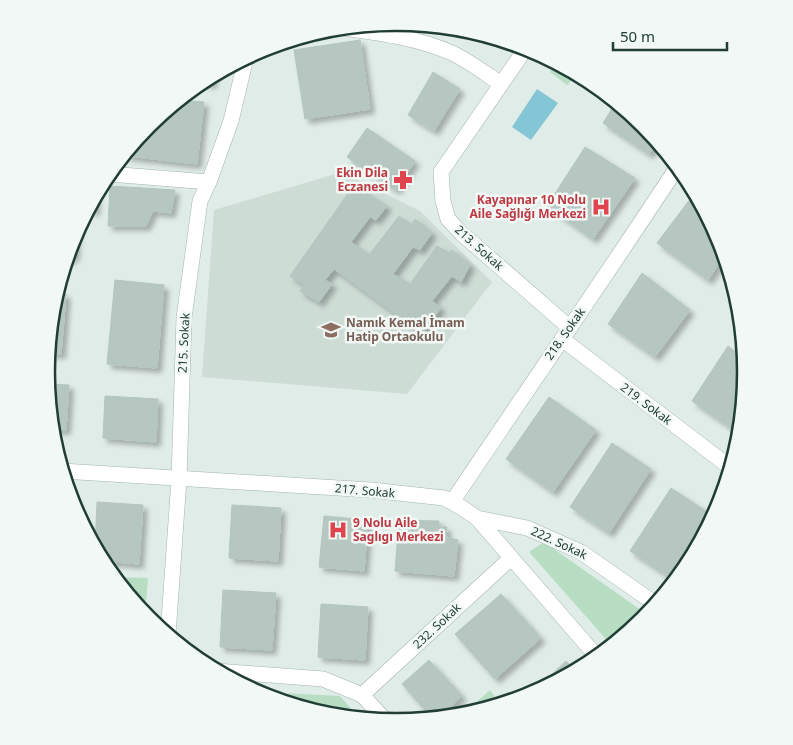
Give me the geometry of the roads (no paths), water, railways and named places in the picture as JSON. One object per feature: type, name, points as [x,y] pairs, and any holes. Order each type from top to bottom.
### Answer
[{"type":"street","points":[[370,32],[418,42],[452,54],[501,84]]},
{"type":"street","name":"213. Sokak","points":[[521,55],[441,172],[443,202],[448,219],[461,233],[566,334]]},
{"type":"street","name":"215. Sokak","points":[[169,627],[179,478],[184,318],[200,201],[209,182],[231,121],[244,67]]},
{"type":"street","name":"218. Sokak","points":[[452,502],[673,173]]},
{"type":"street","points":[[119,175],[209,182]]},
{"type":"street","name":"219. Sokak","points":[[566,334],[725,463]]},
{"type":"street","name":"217. Sokak","points":[[70,471],[371,490],[444,498],[478,518],[592,651]]},
{"type":"street","name":"222. Sokak","points":[[478,518],[527,528],[581,552],[651,601]]},
{"type":"street","name":"232. Sokak","points":[[362,695],[511,558]]},
{"type":"street","points":[[234,672],[324,679],[362,695],[379,713]]},
{"type":"water","points":[[537,89],[558,103],[531,140],[512,127]]},
{"type":"place","name":"Ekin Dila Eczanesi","points":[[403,180]]},
{"type":"place","name":"Kayapınar 10 Nolu Aile Sağlığı Merkezi","points":[[601,207]]},
{"type":"place","name":"Namık Kemal İmam Hatip Ortaokulu","points":[[331,330]]},
{"type":"place","name":"9 Nolu Aile Saglıgı Merkezi","points":[[338,530]]}]
